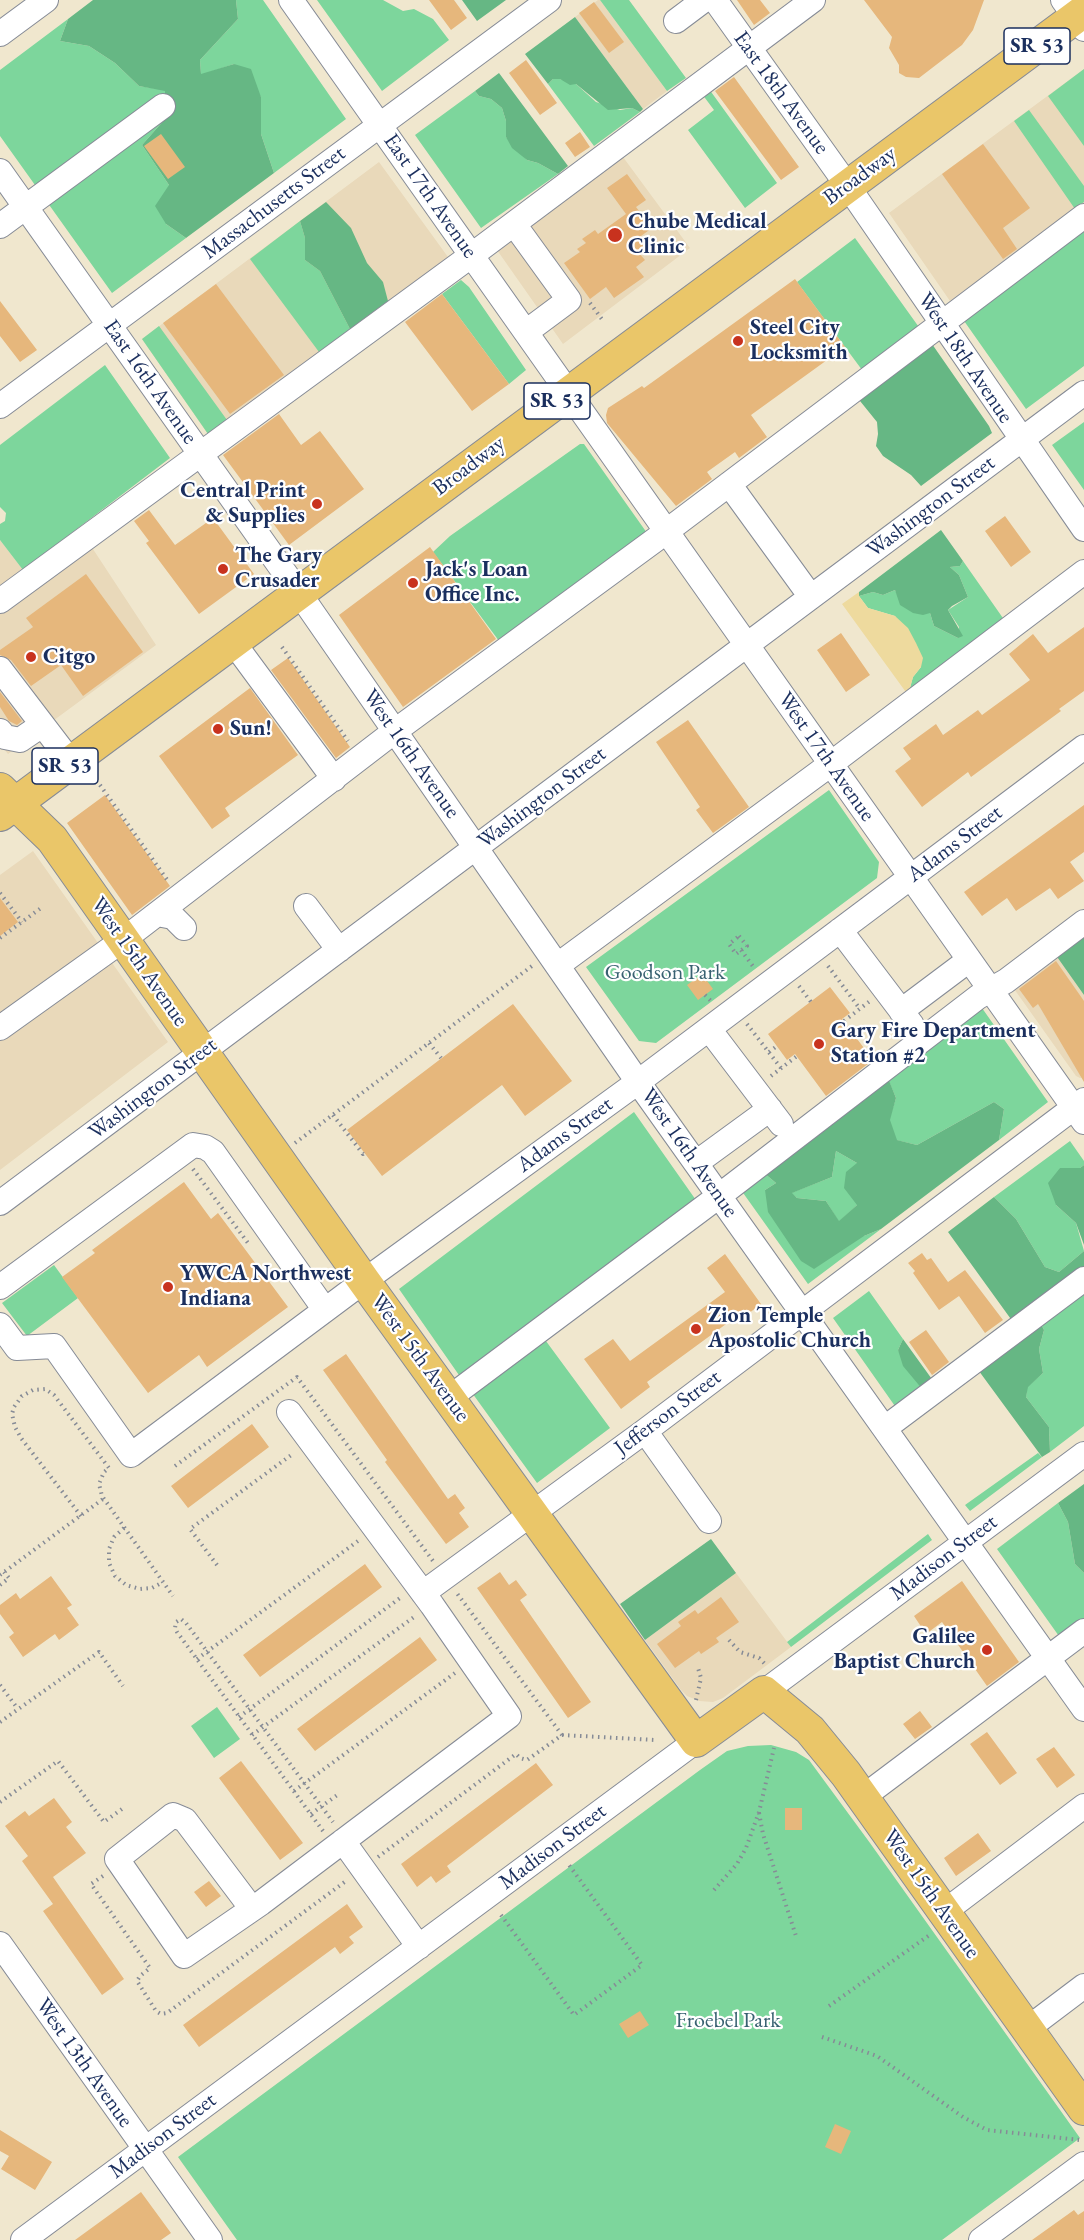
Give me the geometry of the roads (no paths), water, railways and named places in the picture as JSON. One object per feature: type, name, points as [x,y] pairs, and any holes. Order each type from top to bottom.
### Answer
[{"type":"main road","name":"Broadway","points":[[5,803],[70,762],[1077,14]]},
{"type":"main road","name":"West 15th Avenue","points":[[5,803],[52,839],[364,1281],[696,1741]]},
{"type":"main road","name":"West 15th Avenue","points":[[766,1680],[810,1730],[862,1797],[940,1921],[1027,2029],[1084,2109]]},
{"type":"main road","name":"Madison Street","points":[[696,1741],[766,1680]]},
{"type":"street","points":[[0,34],[46,0]]},
{"type":"street","name":"Massachusetts Street","points":[[0,406],[549,0]]},
{"type":"street","points":[[676,21],[704,0]]},
{"type":"street","name":"East 18th Avenue","points":[[715,0],[847,185]]},
{"type":"street","points":[[0,601],[514,224],[813,0]]},
{"type":"street","name":"East 17th Avenue","points":[[297,2],[380,125],[569,392]]},
{"type":"street","points":[[0,226],[162,106]]},
{"type":"street","name":"East 16th Avenue","points":[[0,171],[299,593]]},
{"type":"street","name":"West 18th Avenue","points":[[847,185],[1084,530]]},
{"type":"street","points":[[0,1028],[123,940],[395,732],[666,532],[1084,216]]},
{"type":"street","points":[[514,224],[569,300],[526,332]]},
{"type":"street","name":"West 17th Avenue","points":[[569,392],[969,960],[1081,1110]]},
{"type":"street","name":"Washington Street","points":[[0,1203],[1084,393]]},
{"type":"street","points":[[729,484],[811,597]]},
{"type":"street","points":[[547,965],[830,764],[1084,572]]},
{"type":"street","name":"West 16th Avenue","points":[[299,593],[476,847],[547,965],[638,1082],[1084,1708]]},
{"type":"street","points":[[233,642],[334,779]]},
{"type":"street","points":[[0,669],[70,762]]},
{"type":"street","points":[[0,731],[5,738],[20,740],[42,724]]},
{"type":"street","name":"Adams Street","points":[[0,1325],[17,1348],[54,1346],[131,1455],[364,1281],[638,1082],[1084,747]]},
{"type":"street","points":[[306,906],[339,950]]},
{"type":"street","points":[[157,914],[173,917],[184,928]]},
{"type":"street","points":[[448,1398],[719,1196],[978,997],[1005,981],[1084,922]]},
{"type":"street","points":[[840,930],[907,1018],[969,960]]},
{"type":"street","points":[[696,1164],[775,1116],[709,1029]]},
{"type":"street","name":"Jefferson Street","points":[[423,1593],[645,1431],[802,1312],[1081,1110]]},
{"type":"street","points":[[0,1287],[193,1145],[205,1147],[213,1152],[326,1310]]},
{"type":"street","points":[[885,1428],[1084,1279]]},
{"type":"street","points":[[252,1909],[185,1820],[173,1815],[117,1859],[184,1956],[252,1909],[337,1836],[509,1716],[423,1593],[289,1412]]},
{"type":"street","points":[[645,1431],[709,1521]]},
{"type":"street","name":"Madison Street","points":[[766,1680],[966,1541],[1084,1454]]},
{"type":"street","points":[[862,1797],[1084,1631]]},
{"type":"street","name":"Madison Street","points":[[23,2240],[696,1741]]},
{"type":"street","points":[[940,1921],[1084,1806]]},
{"type":"street","points":[[337,1836],[419,1947]]},
{"type":"street","name":"West 13th Avenue","points":[[0,1944],[210,2240]]},
{"type":"street","points":[[1027,2029],[1084,1986]]},
{"type":"street","points":[[981,2240],[1082,2152]]},
{"type":"place","name":"Chube Medical Clinic","points":[[615,235]]},
{"type":"place","name":"Steel City Locksmith","points":[[738,341]]},
{"type":"place","name":"Central Print & Supplies","points":[[317,504]]},
{"type":"place","name":"The Gary Crusader","points":[[223,569]]},
{"type":"place","name":"Jack's Loan Office Inc.","points":[[413,583]]},
{"type":"place","name":"Citgo","points":[[31,657]]},
{"type":"place","name":"Sun!","points":[[218,729]]},
{"type":"place","name":"Gary Fire Department Station #2","points":[[819,1044]]},
{"type":"place","name":"YWCA Northwest Indiana","points":[[168,1287]]},
{"type":"place","name":"Zion Temple Apostolic Church","points":[[696,1329]]},
{"type":"place","name":"Galilee Baptist Church","points":[[987,1650]]},
{"type":"park label","name":"Goodson Park","points":[[665,973]]},
{"type":"park label","name":"Froebel Park","points":[[728,2021]]}]
